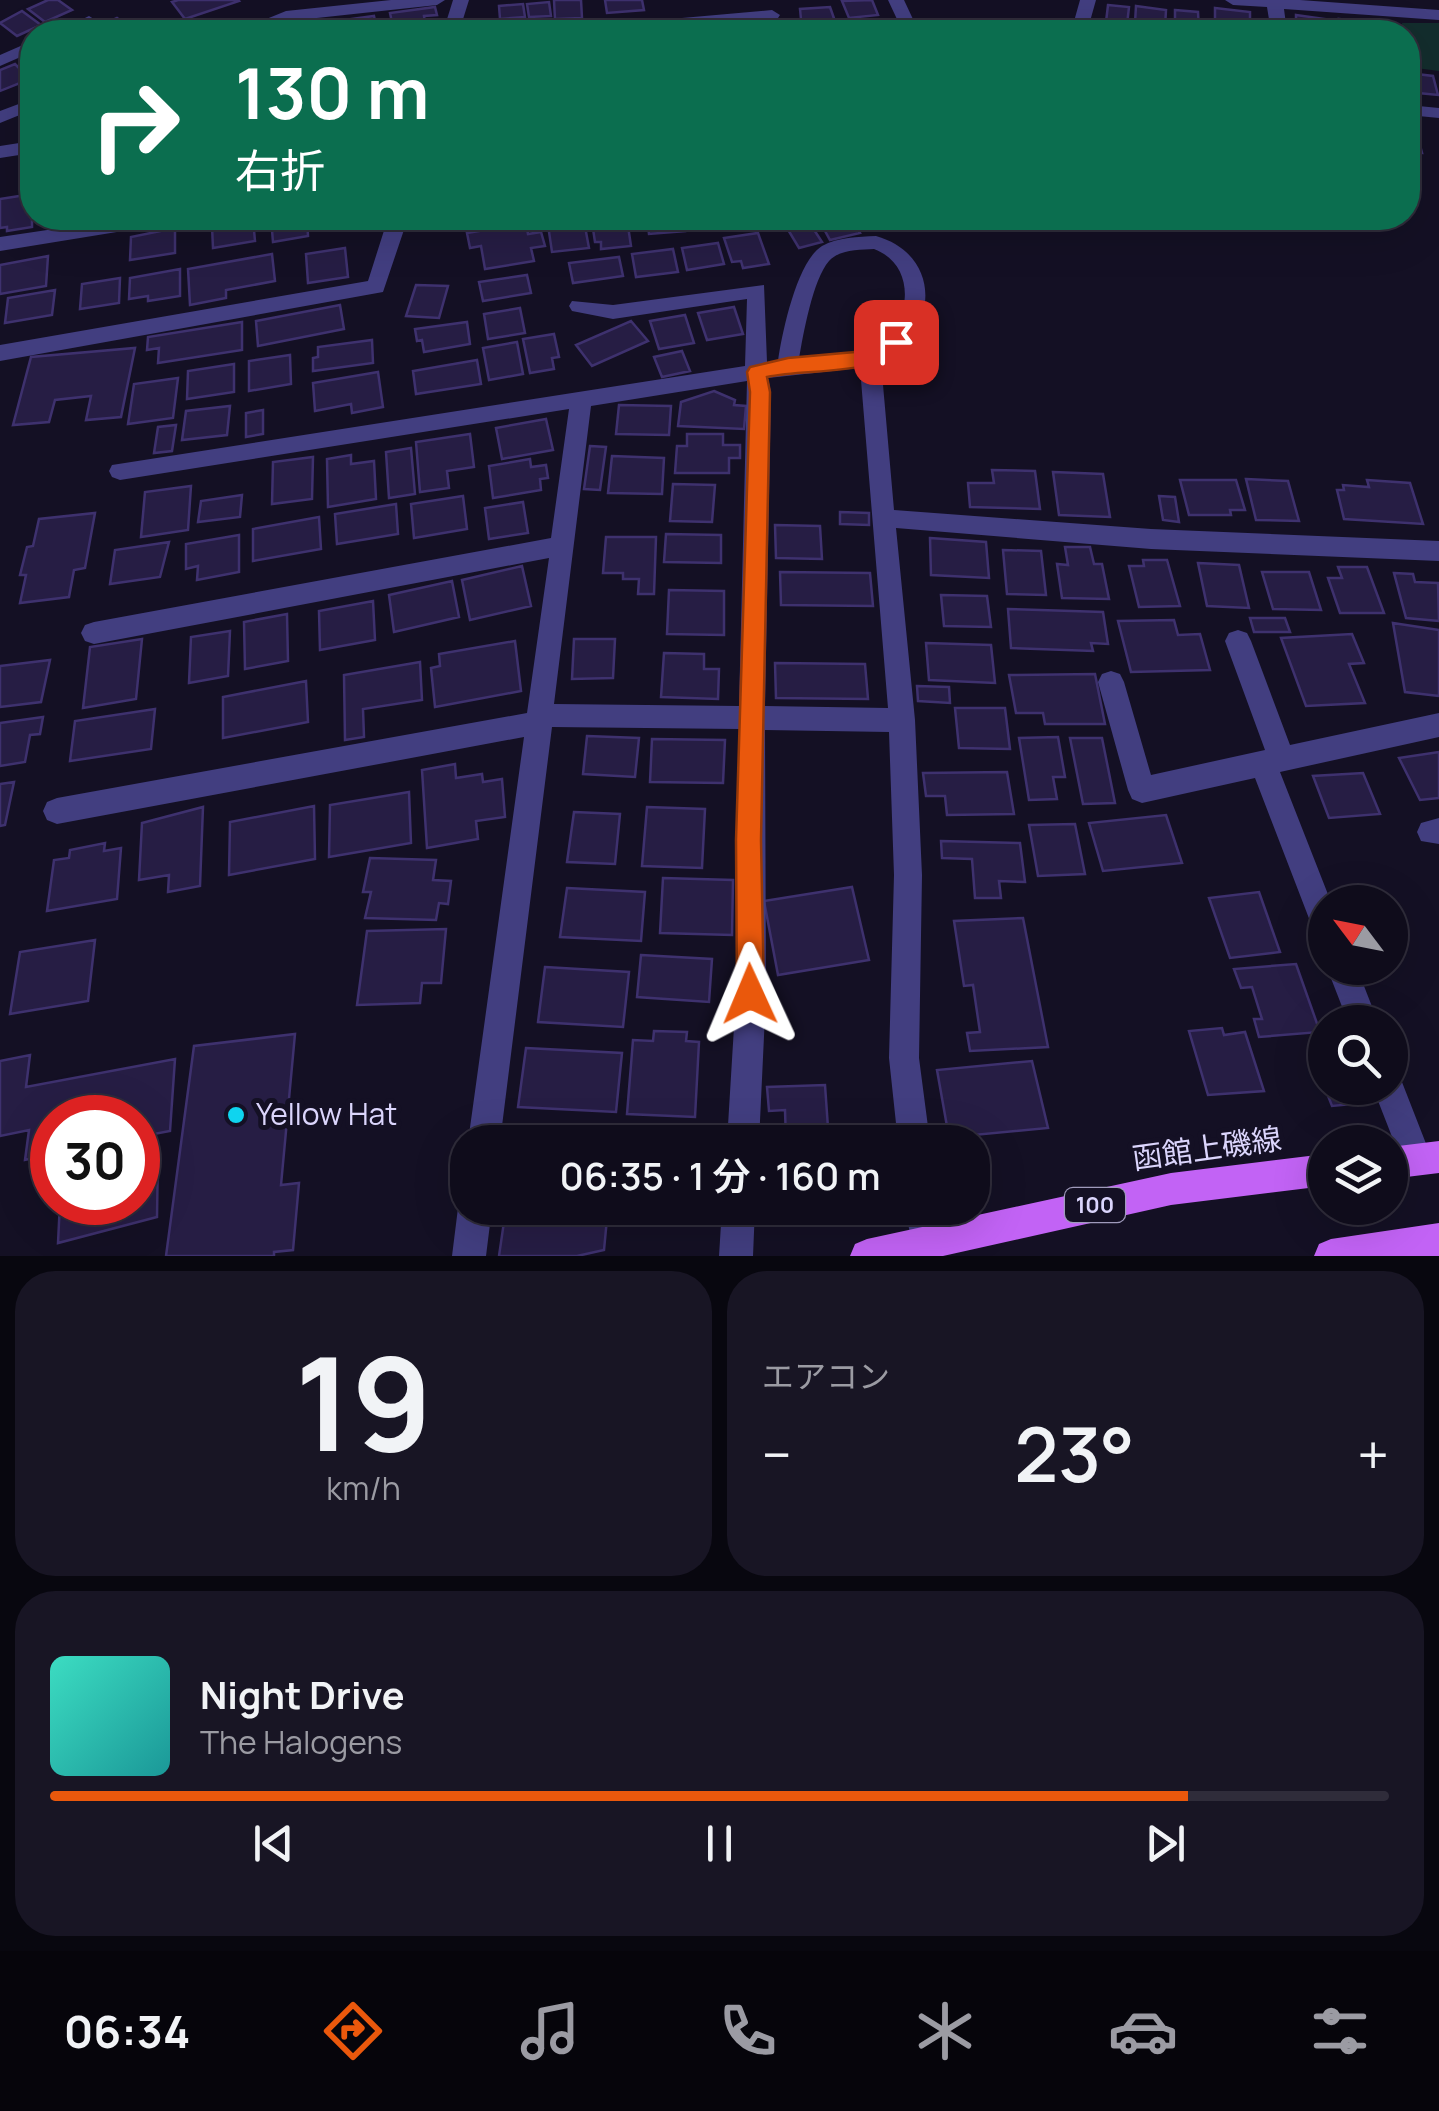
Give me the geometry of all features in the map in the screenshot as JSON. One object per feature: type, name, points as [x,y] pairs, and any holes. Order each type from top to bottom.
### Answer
[{"type":"main road","name":"函館上磯線","points":[[867,1256],[1171,1189],[1308,1172]]},
{"type":"main road","points":[[1331,1256],[1439,1240]]},
{"type":"street","points":[[273,0],[286,16]]},
{"type":"street","points":[[275,20],[437,0]]},
{"type":"street","points":[[1233,0],[1410,8],[1439,15]]},
{"type":"street","points":[[1275,4],[1277,20]]},
{"type":"street","points":[[723,20],[771,16]]},
{"type":"street","points":[[0,244],[89,230]]},
{"type":"street","points":[[0,352],[376,287],[394,230]]},
{"type":"street","points":[[120,471],[581,402],[788,365],[870,358],[886,351],[916,312],[913,274],[903,254],[894,247],[861,242],[830,249],[818,260],[794,328],[788,365]]},
{"type":"street","points":[[579,306],[613,312],[758,290],[756,372],[760,392],[748,840],[750,994],[744,1125]]},
{"type":"street","points":[[870,358],[902,720],[908,875],[904,1058],[912,1125]]},
{"type":"street","points":[[486,1125],[581,402]]},
{"type":"street","points":[[883,518],[1152,539],[1439,551]]},
{"type":"street","points":[[94,633],[561,546]]},
{"type":"street","points":[[1238,641],[1312,885]]},
{"type":"street","points":[[1111,682],[1142,790],[1439,724]]},
{"type":"street","points":[[57,811],[541,718],[902,720]]},
{"type":"street","points":[[1394,1105],[1415,1160]]},
{"type":"street","points":[[468,1256],[473,1225]]},
{"type":"street","points":[[736,1256],[738,1225]]},
{"type":"street","points":[[924,1225],[926,1242]]},
{"type":"green space","points":[[1420,23],[1439,23],[1439,71],[1420,69]]},
{"type":"building","points":[[58,0],[72,10],[42,20],[28,9]]},
{"type":"building","points":[[554,0],[581,0],[582,18],[555,19]]},
{"type":"building","points":[[605,0],[642,0],[644,10],[607,13]]},
{"type":"building","points":[[872,0],[878,15],[849,18],[842,1]]},
{"type":"building","points":[[239,1],[185,19],[172,2]]},
{"type":"building","points":[[549,2],[551,16],[529,17],[527,4]]},
{"type":"building","points":[[523,4],[525,17],[500,19],[499,6]]},
{"type":"building","points":[[1108,5],[1129,7],[1128,20],[1106,20]]},
{"type":"building","points":[[1136,6],[1166,10],[1165,20],[1135,20]]},
{"type":"building","points":[[435,7],[437,15],[424,16],[425,20],[391,20],[390,13]]},
{"type":"building","points":[[830,7],[835,20],[801,20],[800,9]]},
{"type":"building","points":[[1215,8],[1250,12],[1250,20],[1215,20]]},
{"type":"building","points":[[1175,10],[1198,12],[1198,20],[1175,20]]},
{"type":"building","points":[[22,11],[34,20],[20,20],[17,36],[0,23]]},
{"type":"building","points":[[1296,15],[1325,20],[1296,20]]},
{"type":"building","points":[[15,64],[20,69],[20,83],[0,91],[0,70]]},
{"type":"building","points":[[1420,74],[1433,76],[1438,95],[1420,93]]},
{"type":"building","points":[[20,196],[20,229],[0,228],[0,199]]},
{"type":"building","points":[[175,230],[175,253],[130,260],[131,237]]},
{"type":"building","points":[[212,230],[254,230],[255,241],[213,248]]},
{"type":"building","points":[[272,230],[308,230],[308,236],[273,242]]},
{"type":"building","points":[[549,230],[586,230],[589,248],[552,252]]},
{"type":"building","points":[[593,230],[629,230],[631,246],[601,249],[601,242],[595,242]]},
{"type":"building","points":[[648,230],[685,231],[649,234]]},
{"type":"building","points":[[788,230],[814,230],[822,242],[799,248]]},
{"type":"building","points":[[824,230],[860,233],[830,240]]},
{"type":"building","points":[[541,232],[545,246],[531,248],[534,261],[485,269],[481,246],[470,248],[467,233]]},
{"type":"building","points":[[758,233],[769,264],[743,268],[741,261],[732,262],[724,238]]},
{"type":"building","points":[[718,243],[724,264],[687,270],[682,248]]},
{"type":"building","points":[[345,248],[348,277],[308,283],[306,254]]},
{"type":"building","points":[[673,249],[678,272],[636,277],[632,254]]},
{"type":"building","points":[[272,254],[275,281],[226,290],[226,298],[190,305],[188,269]]},
{"type":"building","points":[[48,256],[46,286],[0,294],[0,265]]},
{"type":"building","points":[[619,257],[623,276],[573,283],[569,263]]},
{"type":"building","points":[[180,269],[180,296],[148,301],[148,296],[129,299],[130,278]]},
{"type":"building","points":[[527,275],[531,293],[483,301],[479,282]]},
{"type":"building","points":[[120,278],[119,303],[80,309],[82,284]]},
{"type":"building","points":[[416,285],[448,286],[439,318],[406,316]]},
{"type":"building","points":[[55,290],[52,315],[5,323],[8,298]]},
{"type":"building","points":[[340,305],[344,329],[258,346],[256,321]]},
{"type":"building","points":[[734,307],[743,334],[707,340],[698,313]]},
{"type":"building","points":[[520,308],[525,333],[488,339],[484,314]]},
{"type":"building","points":[[685,315],[694,343],[659,349],[650,321]]},
{"type":"building","points":[[631,321],[648,341],[592,366],[576,345]]},
{"type":"building","points":[[242,322],[242,350],[158,363],[159,348],[147,350],[148,337]]},
{"type":"building","points":[[467,322],[470,344],[424,352],[422,340],[417,341],[415,329]]},
{"type":"building","points":[[554,334],[559,357],[552,358],[554,369],[530,373],[523,339]]},
{"type":"building","points":[[372,340],[373,363],[313,371],[318,347]]},
{"type":"building","points":[[517,342],[523,374],[489,380],[483,348]]},
{"type":"building","points":[[135,348],[121,417],[86,420],[91,396],[55,400],[49,422],[13,425],[31,357]]},
{"type":"building","points":[[682,351],[690,371],[662,377],[654,357]]},
{"type":"building","points":[[290,355],[291,384],[249,391],[249,361]]},
{"type":"building","points":[[477,360],[481,384],[416,394],[413,371]]},
{"type":"building","points":[[234,364],[234,392],[187,399],[188,371]]},
{"type":"building","points":[[378,372],[383,407],[352,413],[351,404],[315,411],[313,383]]},
{"type":"building","points":[[178,378],[173,418],[128,424],[134,384]]},
{"type":"building","points":[[714,391],[735,400],[734,405],[746,406],[744,429],[678,426],[681,402]]},
{"type":"building","points":[[619,405],[671,406],[669,435],[616,434]]},
{"type":"building","points":[[230,406],[227,435],[182,440],[186,411]]},
{"type":"building","points":[[263,410],[263,434],[246,437],[246,413]]},
{"type":"building","points":[[546,419],[553,450],[502,459],[496,428]]},
{"type":"building","points":[[176,425],[172,451],[154,453],[158,427]]},
{"type":"building","points":[[470,434],[474,467],[447,471],[449,488],[420,492],[416,442]]},
{"type":"building","points":[[687,434],[723,434],[723,445],[740,445],[740,458],[729,458],[729,473],[675,473],[677,446],[687,446]]},
{"type":"building","points":[[590,446],[606,447],[600,490],[584,489]]},
{"type":"building","points":[[411,448],[415,494],[389,498],[386,452]]},
{"type":"building","points":[[351,455],[351,464],[374,461],[376,499],[328,507],[327,459]]},
{"type":"building","points":[[612,456],[664,458],[662,494],[608,493]]},
{"type":"building","points":[[313,457],[312,499],[272,504],[273,462]]},
{"type":"building","points":[[530,459],[531,467],[546,465],[548,478],[540,479],[541,490],[493,498],[489,466]]},
{"type":"building","points":[[992,470],[1035,471],[1040,509],[970,507],[968,483],[994,483]]},
{"type":"building","points":[[1053,472],[1103,474],[1110,517],[1059,515]]},
{"type":"building","points":[[1246,479],[1288,481],[1299,521],[1256,520]]},
{"type":"building","points":[[1180,480],[1236,480],[1245,510],[1230,510],[1231,515],[1189,515]]},
{"type":"building","points":[[1367,480],[1410,483],[1423,524],[1344,519],[1337,490],[1344,490],[1343,485],[1369,487]]},
{"type":"building","points":[[673,484],[715,485],[712,522],[670,521]]},
{"type":"building","points":[[191,486],[188,530],[141,537],[145,492]]},
{"type":"building","points":[[242,495],[240,517],[198,522],[201,501]]},
{"type":"building","points":[[463,496],[467,529],[414,538],[411,504]]},
{"type":"building","points":[[1159,496],[1175,497],[1179,522],[1163,520]]},
{"type":"building","points":[[523,502],[528,533],[489,539],[485,508]]},
{"type":"building","points":[[396,504],[398,534],[337,544],[335,514]]},
{"type":"building","points":[[840,512],[869,513],[869,525],[840,524]]},
{"type":"building","points":[[95,513],[85,568],[74,570],[69,597],[20,603],[26,575],[20,575],[39,519]]},
{"type":"building","points":[[319,517],[321,549],[253,561],[253,529]]},
{"type":"building","points":[[775,525],[820,526],[822,559],[776,558]]},
{"type":"building","points":[[666,534],[721,535],[721,563],[664,562]]},
{"type":"building","points":[[239,535],[239,572],[197,580],[198,566],[186,569],[186,544]]},
{"type":"building","points":[[606,537],[656,537],[654,594],[638,594],[639,579],[623,579],[623,573],[603,573]]},
{"type":"building","points":[[930,538],[986,542],[989,578],[931,575]]},
{"type":"building","points":[[169,542],[160,577],[110,584],[115,550]]},
{"type":"building","points":[[1065,547],[1090,547],[1094,564],[1102,564],[1109,599],[1062,598],[1057,564],[1068,565]]},
{"type":"building","points":[[1003,550],[1041,551],[1046,595],[1007,594]]},
{"type":"building","points":[[1143,560],[1167,560],[1180,606],[1139,607],[1129,566],[1144,566]]},
{"type":"building","points":[[1198,563],[1239,565],[1249,608],[1207,606]]},
{"type":"building","points":[[522,566],[531,606],[470,620],[462,580]]},
{"type":"building","points":[[1338,567],[1367,567],[1384,613],[1340,613],[1328,578],[1342,578]]},
{"type":"building","points":[[780,572],[870,573],[873,606],[781,605]]},
{"type":"building","points":[[1262,572],[1309,572],[1321,610],[1273,609]]},
{"type":"building","points":[[1394,573],[1413,574],[1415,582],[1438,583],[1439,621],[1406,618]]},
{"type":"building","points":[[452,581],[459,617],[394,632],[389,595]]},
{"type":"building","points":[[669,590],[724,591],[724,635],[667,634]]},
{"type":"building","points":[[941,595],[987,596],[991,627],[944,626]]},
{"type":"building","points":[[373,601],[375,640],[320,650],[319,611]]},
{"type":"building","points":[[1008,609],[1103,612],[1108,644],[1091,643],[1093,651],[1011,648]]},
{"type":"building","points":[[287,614],[288,661],[245,669],[244,622]]},
{"type":"building","points":[[1250,618],[1285,618],[1290,632],[1254,632]]},
{"type":"building","points":[[1174,620],[1178,635],[1200,634],[1210,670],[1131,672],[1118,621]]},
{"type":"building","points":[[1393,623],[1439,630],[1439,696],[1405,692]]},
{"type":"building","points":[[230,631],[228,676],[189,683],[191,637]]},
{"type":"building","points":[[1352,634],[1364,663],[1349,664],[1365,703],[1306,706],[1281,638]]},
{"type":"building","points":[[142,639],[136,699],[83,708],[90,647]]},
{"type":"building","points":[[574,639],[615,639],[613,678],[572,679]]},
{"type":"building","points":[[515,641],[521,691],[435,707],[431,668],[440,666],[439,654]]},
{"type":"building","points":[[926,643],[991,645],[995,683],[929,680]]},
{"type":"building","points":[[664,653],[704,654],[704,669],[719,669],[718,699],[661,697]]},
{"type":"building","points":[[50,660],[41,702],[0,707],[0,666]]},
{"type":"building","points":[[420,662],[422,700],[363,709],[364,737],[345,740],[344,675]]},
{"type":"building","points":[[775,663],[865,664],[868,699],[776,698]]},
{"type":"building","points":[[1095,674],[1105,724],[1045,724],[1043,713],[1016,713],[1009,675]]},
{"type":"building","points":[[306,681],[308,722],[223,738],[223,697]]},
{"type":"building","points":[[917,686],[949,687],[950,703],[918,701]]},
{"type":"building","points":[[955,708],[1005,708],[1010,749],[959,748]]},
{"type":"building","points":[[155,709],[151,749],[70,761],[75,721]]},
{"type":"building","points":[[43,717],[40,734],[30,735],[25,762],[0,766],[0,723]]},
{"type":"building","points":[[587,736],[639,738],[635,777],[583,774]]},
{"type":"building","points":[[1058,737],[1065,777],[1053,777],[1057,799],[1029,800],[1019,738]]},
{"type":"building","points":[[1070,738],[1102,738],[1115,803],[1083,804]]},
{"type":"building","points":[[652,739],[725,740],[723,783],[650,782]]},
{"type":"building","points":[[1439,752],[1439,798],[1420,800],[1399,758]]},
{"type":"building","points":[[455,764],[456,778],[482,774],[483,782],[502,779],[505,817],[476,821],[478,839],[427,848],[422,770]]},
{"type":"building","points":[[1007,772],[1014,814],[947,815],[945,796],[926,796],[923,773]]},
{"type":"building","points":[[1363,773],[1380,814],[1329,818],[1313,776]]},
{"type":"building","points":[[14,782],[5,825],[0,826],[0,784]]},
{"type":"building","points":[[409,792],[411,843],[329,857],[330,805]]},
{"type":"building","points":[[314,806],[315,859],[229,875],[230,822]]},
{"type":"building","points":[[203,807],[200,886],[168,892],[169,875],[139,880],[142,823]]},
{"type":"building","points":[[647,807],[705,809],[702,868],[642,866]]},
{"type":"building","points":[[574,812],[620,814],[615,864],[567,862]]},
{"type":"building","points":[[1166,815],[1182,863],[1103,871],[1089,823]]},
{"type":"building","points":[[1075,824],[1085,874],[1038,876],[1029,825]]},
{"type":"building","points":[[941,841],[1020,843],[1025,882],[999,881],[1001,898],[975,898],[972,859],[942,858]]},
{"type":"building","points":[[105,843],[104,851],[121,848],[117,899],[47,911],[54,860],[69,858],[70,850]]},
{"type":"building","points":[[370,858],[436,860],[433,880],[451,881],[448,904],[439,903],[436,920],[365,918],[371,892],[363,892]]},
{"type":"building","points":[[663,878],[733,880],[732,935],[660,933]]},
{"type":"building","points":[[852,887],[869,960],[778,975],[764,901]]},
{"type":"building","points":[[567,888],[645,892],[641,941],[560,937]]},
{"type":"building","points":[[1259,892],[1280,952],[1230,958],[1209,898]]},
{"type":"building","points":[[1023,918],[1048,1047],[970,1051],[967,1033],[980,1032],[973,985],[964,986],[954,921]]},
{"type":"building","points":[[446,929],[441,983],[422,983],[420,1003],[357,1005],[367,931]]},
{"type":"building","points":[[95,940],[88,1001],[10,1014],[20,952]]},
{"type":"building","points":[[641,955],[712,959],[709,1002],[637,997]]},
{"type":"building","points":[[1296,964],[1310,1005],[1308,1033],[1259,1037],[1254,1019],[1262,1019],[1252,987],[1241,988],[1234,969]]},
{"type":"building","points":[[545,967],[629,972],[623,1027],[538,1022]]},
{"type":"building","points":[[1222,1028],[1224,1035],[1245,1032],[1264,1091],[1208,1095],[1189,1031]]},
{"type":"building","points":[[654,1031],[687,1032],[686,1041],[699,1042],[695,1117],[627,1114],[633,1040],[653,1041]]},
{"type":"building","name":"Yellow Hat","points":[[295,1034],[281,1185],[299,1183],[293,1250],[274,1252],[274,1256],[166,1256],[194,1046]]},
{"type":"building","points":[[526,1048],[622,1053],[616,1112],[518,1107]]},
{"type":"building","points":[[30,1055],[26,1087],[175,1059],[170,1131],[160,1133],[160,1095],[30,1095],[30,1159],[25,1160],[29,1130],[0,1136],[0,1061]]},
{"type":"building","points":[[1032,1061],[1048,1128],[990,1133],[990,1125],[947,1125],[937,1070]]},
{"type":"building","points":[[825,1085],[828,1125],[785,1125],[785,1110],[769,1111],[767,1087]]},
{"type":"building","points":[[59,1225],[127,1225],[58,1243]]},
{"type":"building","points":[[504,1225],[606,1225],[604,1250],[577,1256],[499,1256]]},
{"type":"place","name":"Yellow Hat","points":[[236,1115]]},
{"type":"route","points":[[750,994],[748,840],[760,392],[756,372],[788,365],[870,358],[896,342]]}]
